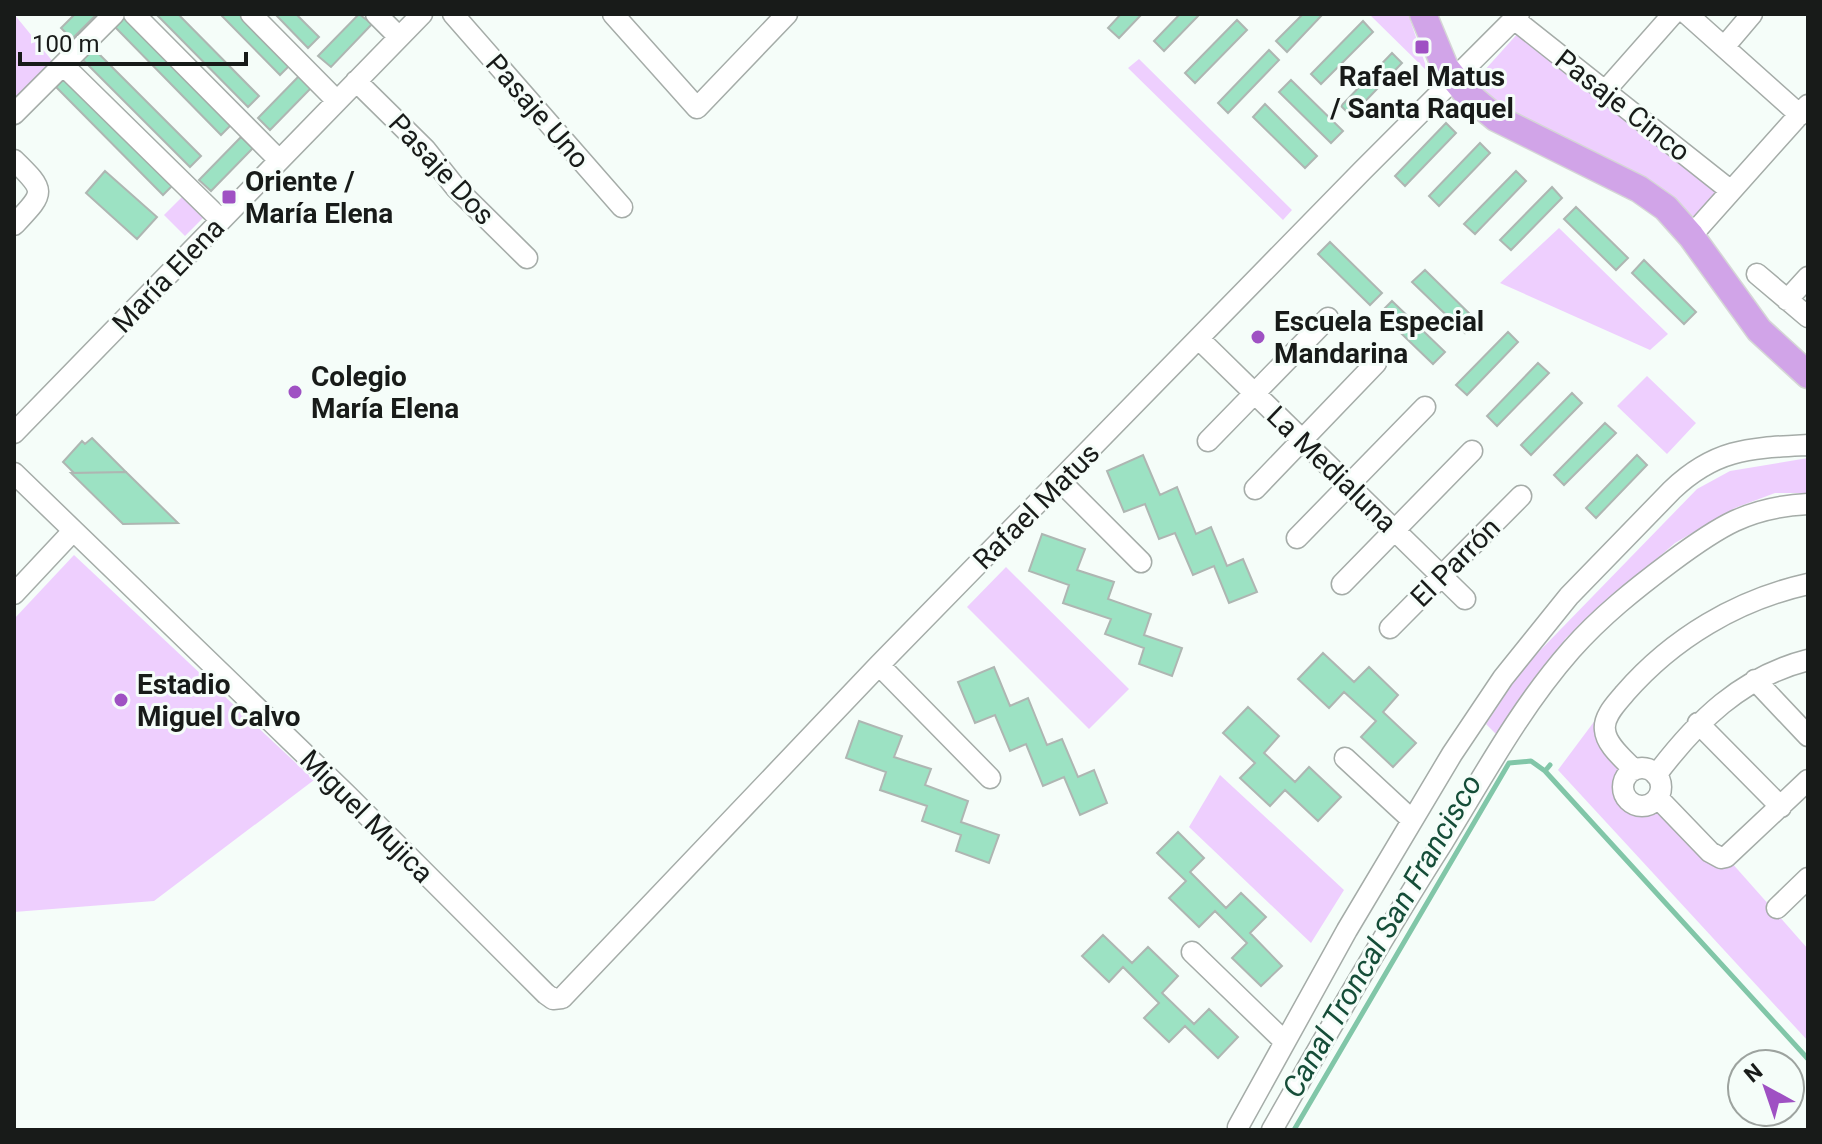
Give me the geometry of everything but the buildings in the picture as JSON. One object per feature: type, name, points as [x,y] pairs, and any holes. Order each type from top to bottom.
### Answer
[{"type":"main road","points":[[1423,14],[1438,54],[1453,79],[1496,118],[1653,198],[1675,216],[1746,316],[1808,375]]},
{"type":"street","points":[[14,114],[114,14]]},
{"type":"street","points":[[134,14],[279,160]]},
{"type":"street","points":[[251,14],[337,101]]},
{"type":"street","points":[[376,14],[399,37]]},
{"type":"street","name":"María Elena","points":[[14,433],[422,14]]},
{"type":"street","name":"Pasaje Uno","points":[[453,14],[622,207]]},
{"type":"street","points":[[613,14],[697,108],[787,14]]},
{"type":"street","points":[[1605,91],[1673,14]]},
{"type":"street","points":[[1687,14],[1804,110],[1691,236]]},
{"type":"street","points":[[1724,47],[1752,14]]},
{"type":"street","name":"Rafael Matus","points":[[557,999],[566,995],[879,665],[1516,16]]},
{"type":"street","name":"Pasaje Cinco","points":[[1516,16],[1731,191]]},
{"type":"street","points":[[63,65],[221,220]]},
{"type":"street","name":"Pasaje Dos","points":[[356,81],[425,149],[456,188],[527,258]]},
{"type":"street","points":[[14,160],[36,182],[39,192],[36,201],[14,225]]},
{"type":"street","points":[[1757,274],[1808,317]]},
{"type":"street","points":[[1787,300],[1808,277]]},
{"type":"street","points":[[1208,441],[1328,318]]},
{"type":"street","name":"La Medialuna","points":[[1200,340],[1465,599]]},
{"type":"street","points":[[1255,489],[1376,363]]},
{"type":"street","points":[[1297,538],[1425,407]]},
{"type":"street","points":[[1238,1127],[1412,820],[1479,713],[1529,644],[1569,596],[1684,479],[1705,463],[1751,448],[1808,445]]},
{"type":"street","points":[[1342,584],[1472,451]]},
{"type":"street","name":"Miguel Mujica","points":[[14,473],[347,795],[546,994],[557,999]]},
{"type":"street","points":[[1060,481],[1141,562]]},
{"type":"street","name":"El Parrón","points":[[1390,628],[1521,496]]},
{"type":"street","points":[[1272,1130],[1512,728],[1571,650],[1625,596],[1713,531],[1757,511],[1808,504]]},
{"type":"street","points":[[14,594],[73,531]]},
{"type":"street","points":[[1634,770],[1610,742],[1605,725],[1609,715],[1636,681],[1671,649],[1712,621],[1757,600],[1808,584]]},
{"type":"street","points":[[1656,775],[1698,723],[1724,700],[1755,680],[1808,660]]},
{"type":"street","points":[[879,665],[990,778]]},
{"type":"street","points":[[1755,680],[1808,736]]},
{"type":"street","points":[[1698,723],[1781,807]]},
{"type":"street","points":[[1345,758],[1412,820]]},
{"type":"street","points":[[1646,768],[1656,775],[1662,786],[1654,803],[1642,807],[1630,802],[1623,785],[1625,779],[1634,770],[1646,768]]},
{"type":"street","points":[[1658,798],[1710,852],[1721,858],[1732,855],[1808,780]]},
{"type":"street","points":[[1777,908],[1808,878]]},
{"type":"street","points":[[1192,952],[1284,1041]]},
{"type":"shaded area","points":[[14,14],[54,63],[14,106]]},
{"type":"shaded area","points":[[1369,14],[1408,14],[1428,72]]},
{"type":"shaded area","points":[[1519,32],[1722,194],[1695,224],[1506,110],[1474,82]]},
{"type":"shaded area","points":[[1139,59],[1292,210],[1283,220],[1128,68]]},
{"type":"shaded area","points":[[185,194],[206,215],[185,236],[164,215]]},
{"type":"shaded area","points":[[1559,228],[1668,334],[1650,350],[1500,283]]},
{"type":"shaded area","points":[[1647,376],[1696,423],[1667,454],[1617,406]]},
{"type":"shaded area","points":[[1808,458],[1808,493],[1775,493],[1735,508],[1675,543],[1566,638],[1497,735],[1486,724],[1523,668],[1697,489],[1730,471]]},
{"type":"shaded area","name":"Estadio Miguel Calvo","points":[[74,555],[314,780],[154,901],[14,912],[14,619]]},
{"type":"shaded area","points":[[1006,567],[1129,689],[1089,729],[967,607]]},
{"type":"shaded area","points":[[1596,719],[1621,770],[1616,787],[1620,796],[1634,809],[1661,805],[1713,863],[1722,868],[1731,862],[1808,949],[1808,1041],[1558,770]]},
{"type":"shaded area","points":[[1220,775],[1344,890],[1311,943],[1189,827]]},
{"type":"waterway","name":"Canal Troncal San Francisco","points":[[1294,1130],[1509,763],[1531,761],[1545,771],[1550,765]]},
{"type":"waterway","points":[[1545,771],[1808,1059]]},
{"type":"place","name":"Rafael Matus / Santa Raquel","points":[[1422,47]]},
{"type":"place","name":"Oriente / María Elena","points":[[229,197]]},
{"type":"place","name":"Escuela Especial Mandarina","points":[[1258,337]]},
{"type":"place","name":"Colegio María Elena","points":[[295,392]]},
{"type":"place","name":"Estadio Miguel Calvo","points":[[121,700]]}]
